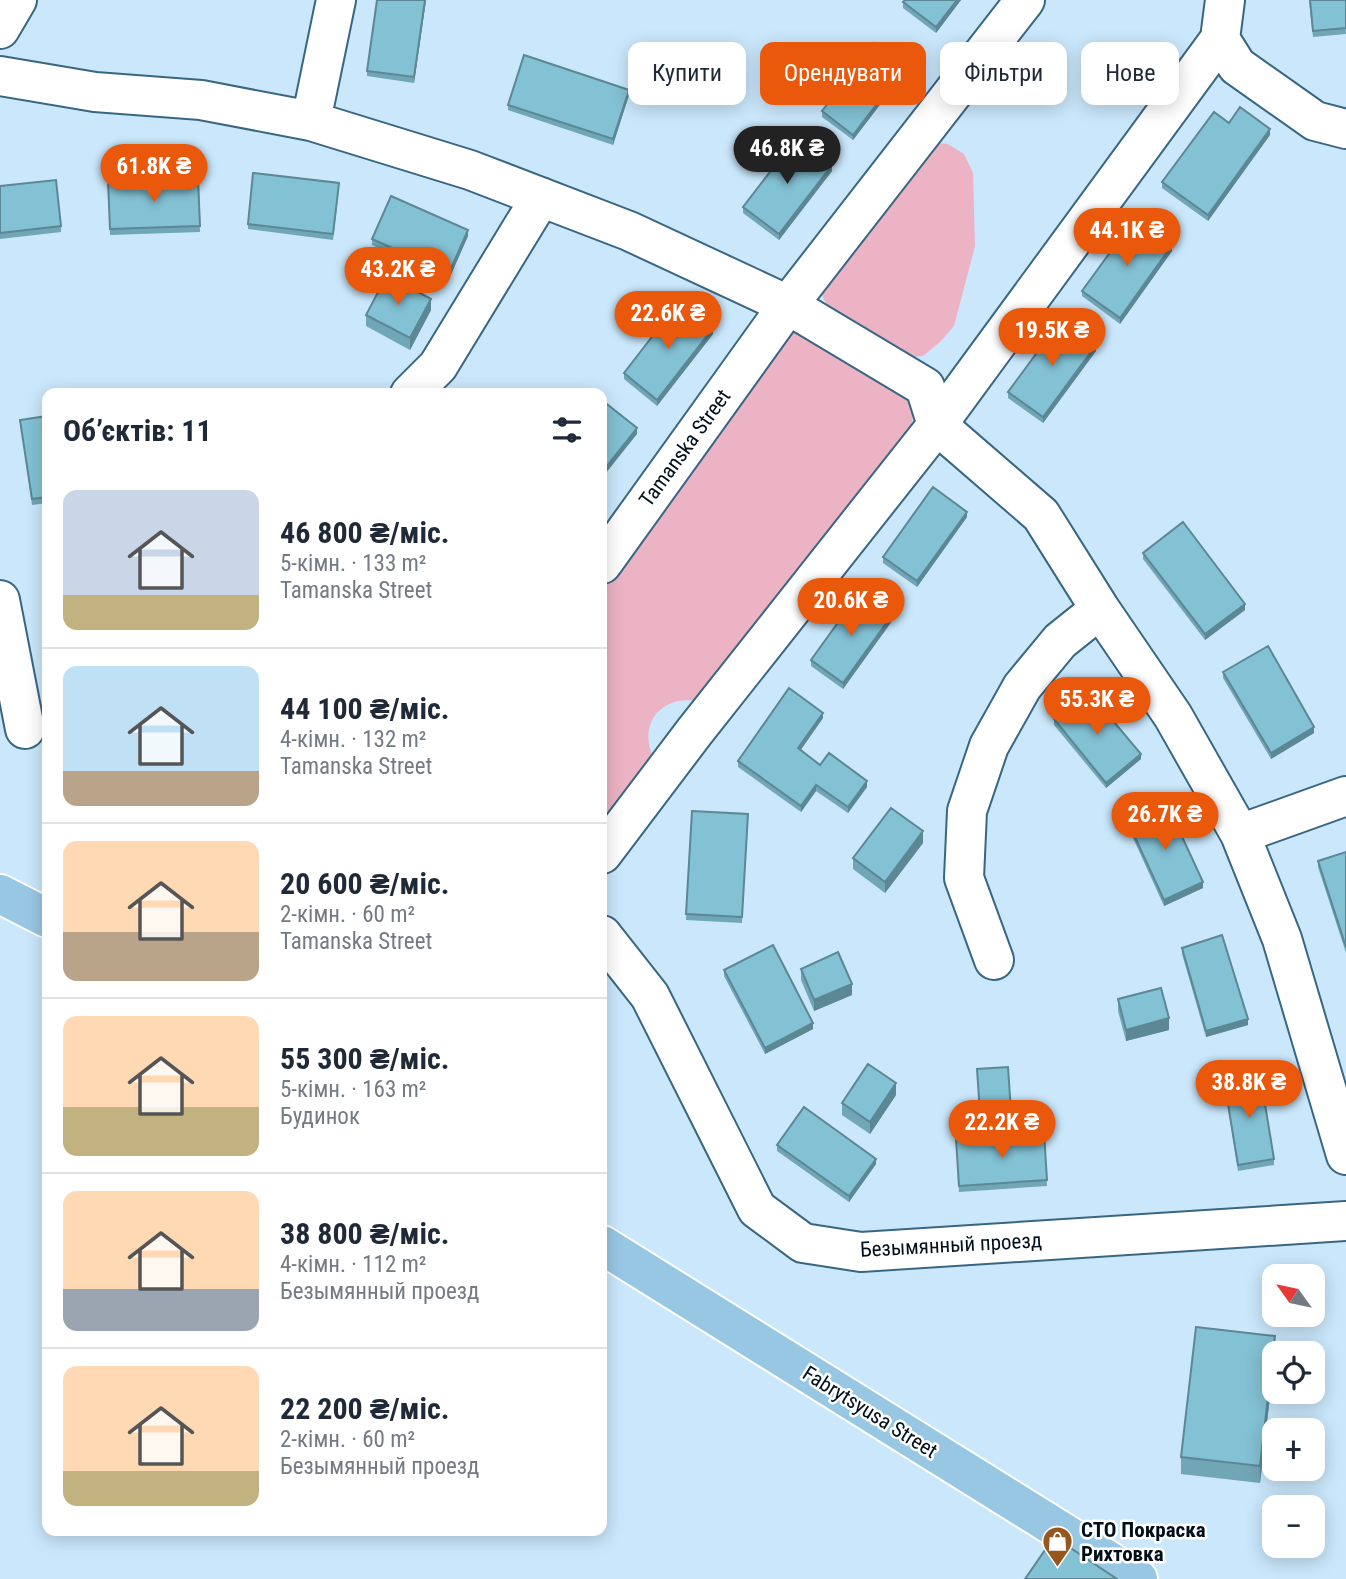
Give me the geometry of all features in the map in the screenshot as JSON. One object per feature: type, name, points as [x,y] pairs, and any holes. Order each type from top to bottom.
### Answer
[{"type":"main road","points":[[0,894],[42,915]]},
{"type":"main road","name":"Fabrytsyusa Street","points":[[607,1248],[1138,1579]]},
{"type":"street","points":[[0,29],[18,0]]},
{"type":"street","points":[[312,121],[336,0]]},
{"type":"street","name":"Tamanska Street","points":[[607,557],[788,305],[1025,0]]},
{"type":"street","points":[[607,847],[937,425],[1220,39],[1225,0]]},
{"type":"street","points":[[1220,39],[1237,66],[1315,121],[1346,129]]},
{"type":"street","points":[[0,76],[95,92],[201,100],[312,121],[470,170],[629,231],[788,305],[925,387],[937,425],[1041,514],[1100,609],[1173,716],[1240,834],[1282,939],[1346,1154]]},
{"type":"street","points":[[416,388],[438,366],[541,197]]},
{"type":"street","points":[[0,600],[24,729]]},
{"type":"street","points":[[994,960],[964,878],[967,811],[989,746],[1023,687],[1060,642],[1100,609]]},
{"type":"street","points":[[1240,834],[1346,796]]},
{"type":"street","name":"Безымянный проезд","points":[[607,941],[650,996],[757,1209],[803,1243],[861,1252],[1346,1221]]},
{"type":"shaded area","points":[[938,143],[948,144],[964,154],[973,173],[975,246],[954,326],[923,356],[904,358],[829,309],[822,295],[822,285],[830,268],[855,251],[907,172]]},
{"type":"shaded area","points":[[788,331],[805,331],[910,401],[914,414],[908,439],[697,701],[673,703],[656,714],[648,733],[653,757],[607,829],[607,577],[772,345]]},
{"type":"building","points":[[377,0],[425,0],[414,77],[367,71]]},
{"type":"building","points":[[957,0],[936,27],[903,2]]},
{"type":"building","points":[[1310,0],[1346,0],[1346,28],[1313,31]]},
{"type":"building","points":[[524,55],[628,90],[613,139],[508,105]]},
{"type":"building","points":[[827,105],[876,105],[853,135],[822,111]]},
{"type":"building","points":[[1240,107],[1270,129],[1208,215],[1162,182],[1214,112],[1229,123]]},
{"type":"building","points":[[796,138],[832,165],[779,234],[743,207]]},
{"type":"building","points":[[253,173],[339,183],[333,234],[248,224]]},
{"type":"building","points":[[198,178],[200,226],[110,229],[108,181]]},
{"type":"building","points":[[56,180],[61,226],[0,233],[0,186]]},
{"type":"building","points":[[391,196],[468,230],[449,273],[372,239]]},
{"type":"building","points":[[1135,218],[1172,245],[1120,318],[1082,291]]},
{"type":"building","points":[[387,275],[431,299],[410,338],[366,315]]},
{"type":"building","points":[[679,302],[713,328],[657,400],[624,373]]},
{"type":"building","points":[[1061,320],[1096,345],[1043,417],[1008,392]]},
{"type":"building","points":[[607,404],[637,428],[607,466]]},
{"type":"building","points":[[42,417],[42,498],[32,499],[20,420]]},
{"type":"building","points":[[933,487],[967,512],[917,581],[883,557]]},
{"type":"building","points":[[1183,522],[1245,604],[1205,634],[1143,553]]},
{"type":"building","points":[[860,592],[892,615],[843,683],[811,660]]},
{"type":"building","points":[[1268,646],[1314,727],[1271,753],[1223,672]]},
{"type":"building","points":[[789,688],[823,713],[798,748],[820,765],[829,753],[867,781],[848,807],[816,785],[801,806],[738,761]]},
{"type":"building","points":[[1088,691],[1141,754],[1106,783],[1054,719]]},
{"type":"building","points":[[1167,804],[1203,882],[1164,900],[1128,822]]},
{"type":"building","points":[[891,808],[923,831],[885,882],[853,858]]},
{"type":"building","points":[[692,811],[748,814],[742,917],[686,914]]},
{"type":"building","points":[[1346,852],[1346,947],[1318,861]]},
{"type":"building","points":[[1222,935],[1248,1019],[1206,1031],[1182,948]]},
{"type":"building","points":[[773,945],[813,1023],[765,1048],[724,970]]},
{"type":"building","points":[[838,952],[852,984],[814,1000],[801,969]]},
{"type":"building","points":[[1161,988],[1169,1018],[1126,1030],[1118,999]]},
{"type":"building","points":[[868,1064],[896,1083],[870,1122],[842,1103]]},
{"type":"building","points":[[1008,1067],[1011,1111],[980,1113],[977,1069]]},
{"type":"building","points":[[1260,1074],[1274,1159],[1238,1165],[1224,1080]]},
{"type":"building","points":[[804,1107],[876,1159],[849,1196],[777,1145]]},
{"type":"building","points":[[1044,1133],[1047,1180],[959,1186],[956,1139]]},
{"type":"building","points":[[1196,1327],[1275,1336],[1274,1341],[1262,1341],[1262,1404],[1267,1404],[1266,1418],[1262,1418],[1260,1466],[1181,1457]]},
{"type":"building","points":[[1054,1537],[1117,1579],[1025,1579]]},
{"type":"place","name":"СТО Покраска Рихтовка","points":[[1058,1569]]}]
